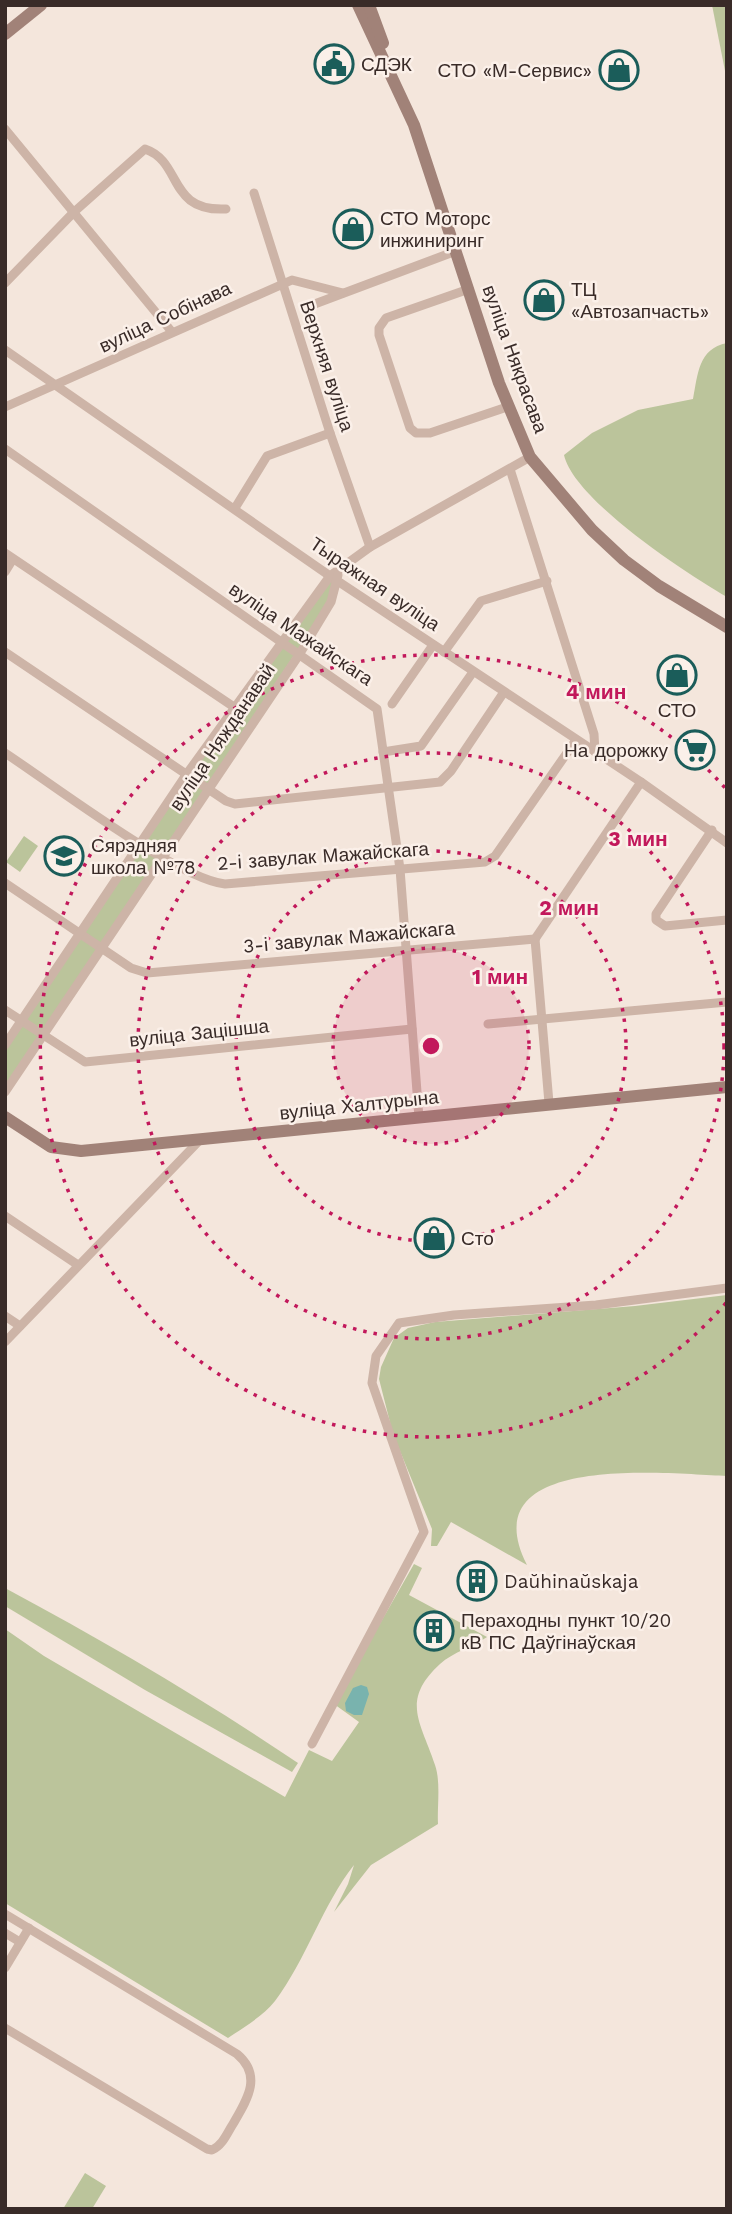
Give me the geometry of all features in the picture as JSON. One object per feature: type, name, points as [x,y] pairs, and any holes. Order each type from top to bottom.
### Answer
[{"type":"main road","points":[[5,34],[41,5]]},
{"type":"main road","name":"вуліца Някрасава","points":[[358,5],[390,67]]},
{"type":"main road","name":"вуліца Някрасава","points":[[369,5],[390,67],[414,125],[507,407],[530,457],[592,530],[624,560],[659,586],[727,627]]},
{"type":"main road","name":"вуліца Халтурына","points":[[5,1117],[45,1143],[69,1151],[198,1142],[549,1103],[727,1087]]},
{"type":"street","points":[[5,129],[172,332]]},
{"type":"street","points":[[5,283],[74,212],[145,149],[158,157],[192,203],[208,210],[226,209]]},
{"type":"street","name":"Верхняя вуліца","points":[[254,193],[330,433],[370,547]]},
{"type":"street","points":[[304,308],[456,251]]},
{"type":"street","name":"вуліца Собінава","points":[[5,407],[282,283],[292,280],[343,293]]},
{"type":"street","points":[[468,289],[386,318],[379,328],[379,335],[410,428],[416,433],[430,433],[507,407]]},
{"type":"street","name":"Тыражная вуліца","points":[[5,350],[443,652],[641,782],[727,843]]},
{"type":"street","points":[[235,508],[267,457],[330,433]]},
{"type":"street","name":"вуліца Мажайскага","points":[[5,449],[281,643],[373,704],[379,713],[400,869],[419,1118]]},
{"type":"street","name":"вуліца Няжданавай","points":[[5,1045],[82,934],[186,775],[281,643],[335,576],[370,547],[530,457]]},
{"type":"street","points":[[510,468],[594,734],[595,752]]},
{"type":"street","points":[[5,572],[9,556],[234,707]]},
{"type":"street","name":"вуліца Няжданавай","points":[[5,1092],[299,655],[331,602],[335,576]]},
{"type":"street","points":[[443,652],[481,601],[547,581]]},
{"type":"street","points":[[393,704],[433,645]]},
{"type":"street","points":[[5,652],[186,775],[235,804],[440,782],[504,692]]},
{"type":"street","points":[[383,752],[421,746],[473,672]]},
{"type":"street","name":"2-і завулак Мажайскага","points":[[5,753],[163,857],[201,877],[225,884],[485,862],[495,856],[576,740]]},
{"type":"street","points":[[549,1103],[535,939],[641,782]]},
{"type":"street","points":[[712,830],[656,914],[656,920],[665,926],[727,920]]},
{"type":"street","name":"3-і завулак Мажайскага","points":[[5,883],[136,971],[157,973],[535,939]]},
{"type":"street","points":[[488,1024],[727,1002]]},
{"type":"street","name":"вуліца Зацішша","points":[[5,1010],[85,1062],[412,1030]]},
{"type":"street","points":[[5,1342],[198,1142]]},
{"type":"street","points":[[5,1216],[78,1265]]},
{"type":"street","points":[[312,1744],[424,1532],[372,1383],[376,1356],[395,1327],[405,1321],[596,1305],[727,1288]]},
{"type":"street","points":[[5,1316],[20,1326]]},
{"type":"street","points":[[5,1914],[246,2061],[252,2081],[251,2092],[221,2143],[212,2150],[207,2149],[5,2028]]},
{"type":"street","points":[[5,1968],[29,1928]]},
{"type":"street","points":[[5,1933],[20,1942]]},
{"type":"green space","points":[[712,5],[727,5],[727,81]]},
{"type":"green space","points":[[727,343],[727,597],[660,554],[609,514],[572,473],[564,455],[592,433],[638,410],[693,399],[698,372],[705,357],[717,346]]},
{"type":"green space","points":[[328,579],[337,584],[334,595],[5,1092],[5,1045],[149,830]]},
{"type":"green space","points":[[24,836],[38,846],[20,872],[6,862]]},
{"type":"green space","points":[[727,1295],[727,1476],[622,1473],[583,1477],[549,1486],[525,1503],[517,1528],[527,1565],[451,1522],[437,1546],[431,1546],[432,1529],[393,1434],[379,1379],[381,1367],[394,1338],[408,1328],[435,1322],[635,1306]]},
{"type":"green space","points":[[414,1564],[422,1568],[409,1595],[487,1637],[440,1664],[420,1689],[417,1712],[437,1772],[438,1824],[371,1865],[334,1912],[354,1865],[333,1897],[286,1985],[259,2017],[228,2038],[5,1903],[5,1629],[44,1656],[285,1797],[309,1750],[332,1761],[359,1722],[334,1704]]},
{"type":"green space","points":[[5,1588],[154,1672],[298,1763],[292,1772],[145,1690],[5,1606]]},
{"type":"green space","points":[[85,2173],[106,2186],[92,2209],[63,2209]]},
{"type":"water","points":[[361,1685],[367,1687],[369,1694],[362,1715],[354,1715],[346,1711],[345,1703],[353,1688]]},
{"type":"place","name":"СДЭК","points":[[334,64]]},
{"type":"place","name":"СТО «М-Сервис»","points":[[619,70]]},
{"type":"place","name":"СТО Моторс инжиниринг","points":[[353,229]]},
{"type":"place","name":"ТЦ «Автозапчасть»","points":[[544,300]]},
{"type":"place","name":"СТО","points":[[677,675]]},
{"type":"place","name":"На дорожку","points":[[695,750]]},
{"type":"place","name":"Сярэдняя школа №78","points":[[64,856]]},
{"type":"place","name":"Сто","points":[[434,1238]]},
{"type":"place","name":"Daŭhinaŭskaja","points":[[477,1581]]},
{"type":"place","name":"Пераходны пункт 10/20 кВ ПС Даўгінаўская","points":[[434,1631]]}]
